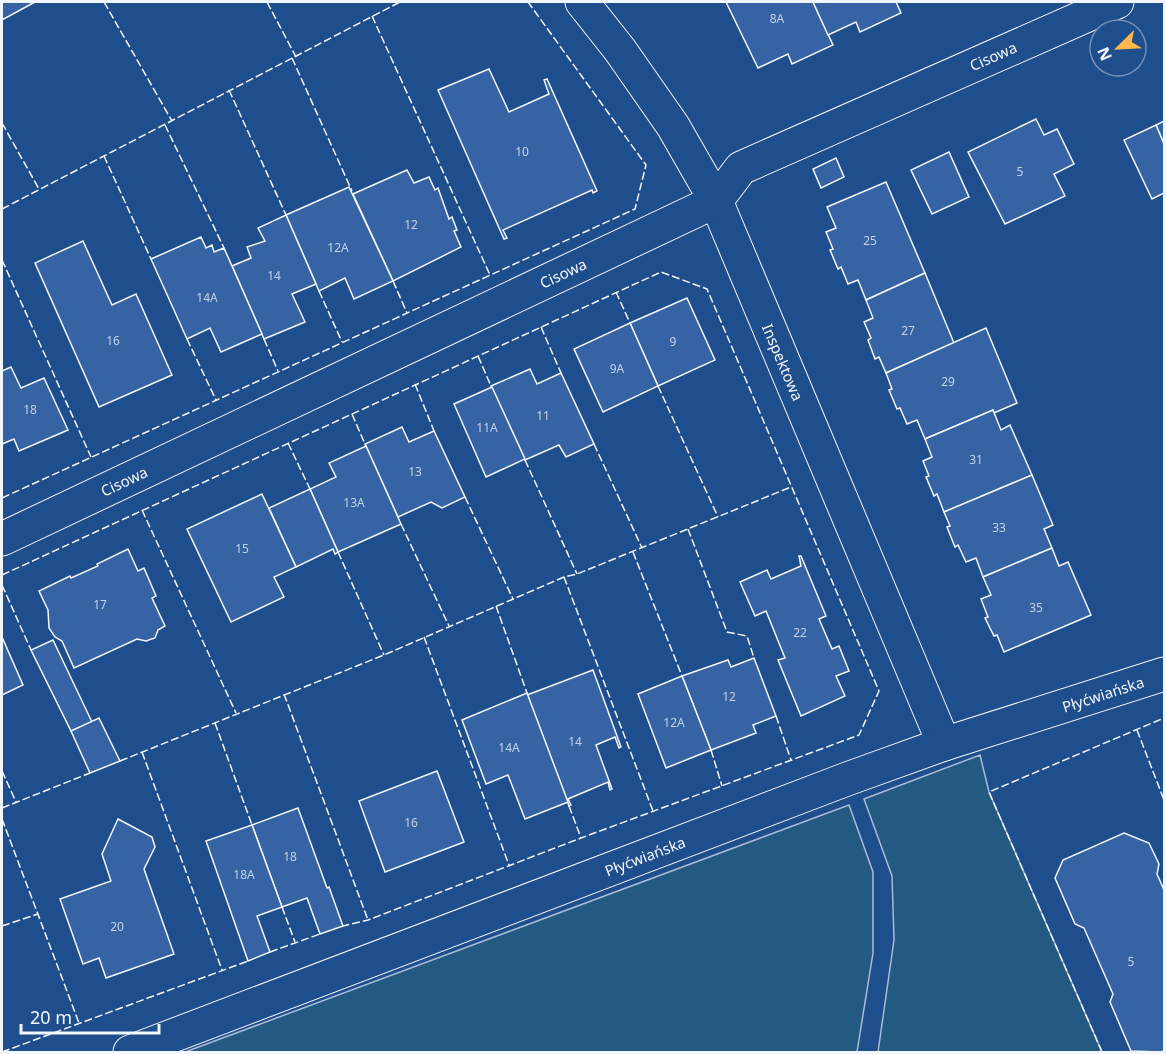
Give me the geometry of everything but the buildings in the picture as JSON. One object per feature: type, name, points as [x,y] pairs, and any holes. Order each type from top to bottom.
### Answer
[{"type":"street","name":"Inspektowa","points":[[582,2],[620,50],[673,126],[716,201],[944,744]]},
{"type":"street","name":"Cisowa","points":[[2,539],[716,201],[741,168],[1117,2]]},
{"type":"street","name":"Płyćwiańska","points":[[130,1053],[847,779],[944,744],[1164,674]]},
{"type":"shaded area","points":[[980,755],[989,792],[1102,1052],[878,1052],[894,940],[892,876],[864,799]]},
{"type":"shaded area","points":[[849,805],[873,872],[873,953],[857,1052],[185,1052]]},
{"type":"fence","points":[[104,2],[172,121]]},
{"type":"fence","points":[[267,2],[296,57]]},
{"type":"fence","points":[[2,209],[400,2]]},
{"type":"fence","points":[[2,498],[635,209],[646,165],[528,2]]},
{"type":"fence","points":[[372,16],[490,275]]},
{"type":"fence","points":[[292,58],[352,191]]},
{"type":"fence","points":[[229,90],[286,215]]},
{"type":"fence","points":[[2,123],[39,189]]},
{"type":"fence","points":[[165,125],[224,248]]},
{"type":"fence","points":[[104,156],[151,259]]},
{"type":"fence","points":[[2,260],[91,457]]},
{"type":"fence","points":[[2,575],[661,272],[707,289],[879,691],[859,735],[368,920],[343,926]]},
{"type":"fence","points":[[393,281],[407,313]]},
{"type":"fence","points":[[319,291],[342,342]]},
{"type":"fence","points":[[616,292],[630,323]]},
{"type":"fence","points":[[541,327],[561,373]]},
{"type":"fence","points":[[187,339],[216,400]]},
{"type":"fence","points":[[264,339],[278,371]]},
{"type":"fence","points":[[478,356],[491,386]]},
{"type":"fence","points":[[415,384],[434,431]]},
{"type":"fence","points":[[658,386],[718,517]]},
{"type":"fence","points":[[352,414],[365,444]]},
{"type":"fence","points":[[288,443],[310,489]]},
{"type":"fence","points":[[594,444],[642,548]]},
{"type":"fence","points":[[525,460],[577,574]]},
{"type":"fence","points":[[120,761],[384,655],[564,577],[577,574],[791,487]]},
{"type":"fence","points":[[465,497],[513,599]]},
{"type":"fence","points":[[142,510],[236,713]]},
{"type":"fence","points":[[401,524],[449,626]]},
{"type":"fence","points":[[688,529],[727,632],[747,636],[754,658]]},
{"type":"fence","points":[[338,552],[384,655]]},
{"type":"fence","points":[[633,552],[682,676]]},
{"type":"fence","points":[[564,577],[653,811]]},
{"type":"fence","points":[[2,585],[31,650]]},
{"type":"fence","points":[[496,606],[527,693]]},
{"type":"fence","points":[[424,637],[509,865]]},
{"type":"fence","points":[[284,694],[368,920]]},
{"type":"fence","points":[[776,716],[791,760]]},
{"type":"fence","points":[[1102,1052],[989,792],[1164,718]]},
{"type":"fence","points":[[215,723],[252,825]]},
{"type":"fence","points":[[1137,730],[1164,800]]},
{"type":"fence","points":[[711,750],[722,786]]},
{"type":"fence","points":[[142,752],[222,970]]},
{"type":"fence","points":[[2,771],[16,802]]},
{"type":"fence","points":[[2,808],[90,773]]},
{"type":"fence","points":[[569,806],[581,838]]},
{"type":"fence","points":[[2,819],[79,1023]]},
{"type":"fence","points":[[282,907],[295,942]]},
{"type":"fence","points":[[2,926],[38,914]]},
{"type":"fence","points":[[270,952],[320,934]]},
{"type":"fence","points":[[2,1052],[248,961]]}]
